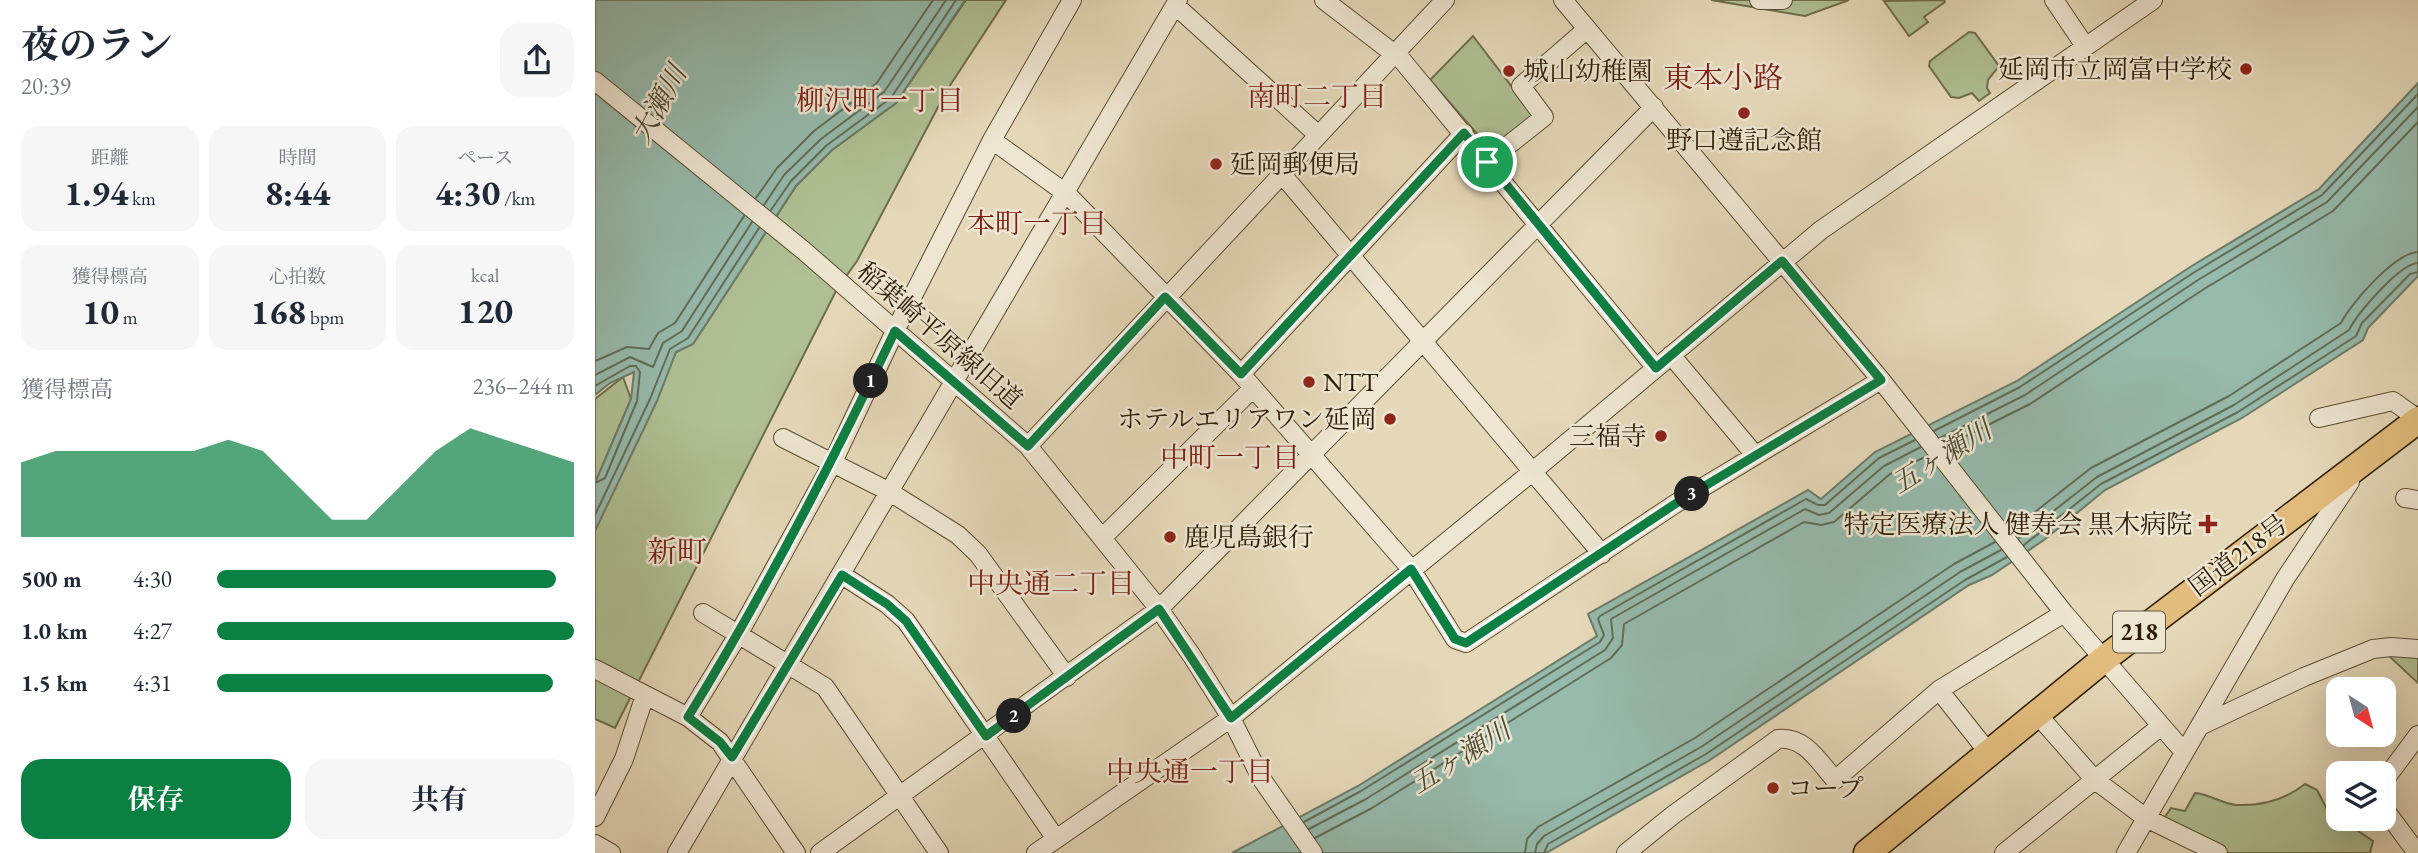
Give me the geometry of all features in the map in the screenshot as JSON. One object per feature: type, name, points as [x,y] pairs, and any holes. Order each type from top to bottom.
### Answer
[{"type":"highway","name":"国道218号","points":[[1874,851],[1988,752],[2104,659],[2418,419]]},
{"type":"street","points":[[688,717],[739,635],[832,464],[895,331],[992,140],[1072,0]]},
{"type":"street","points":[[1324,0],[1394,54],[1464,133],[1656,368]]},
{"type":"street","points":[[1028,446],[1445,0]]},
{"type":"street","points":[[1563,0],[1881,380],[2064,613],[2184,752]]},
{"type":"street","points":[[1759,0],[1783,0]]},
{"type":"street","points":[[2054,0],[2085,46]]},
{"type":"street","points":[[1036,853],[1231,718],[1532,472],[1821,230],[2153,0]]},
{"type":"street","points":[[677,853],[1067,194],[1172,3],[1317,134]]},
{"type":"street","points":[[1487,162],[1543,117],[1521,86],[1587,29]]},
{"type":"street","name":"稲葉崎平原線旧道","points":[[595,81],[725,185],[1028,446],[1159,609],[1231,718],[1261,778],[1313,853]]},
{"type":"street","points":[[820,853],[1159,609],[1654,107]]},
{"type":"street","points":[[1102,538],[1247,381],[1349,256],[1464,133]]},
{"type":"street","points":[[992,140],[1067,194],[1247,381],[1411,569],[1455,639],[1466,643],[1755,455],[1881,380]]},
{"type":"street","points":[[1281,173],[1602,555]]},
{"type":"street","points":[[1671,355],[1755,455]]},
{"type":"street","points":[[2319,418],[2393,401],[2418,419]]},
{"type":"street","points":[[783,438],[890,492],[958,535],[978,554],[1067,677]]},
{"type":"street","points":[[2126,853],[2313,534],[2338,495],[2383,444]]},
{"type":"street","points":[[2306,503],[2313,534]]},
{"type":"street","points":[[842,575],[887,604],[906,621],[1056,839]]},
{"type":"street","points":[[703,613],[825,687],[939,853]]},
{"type":"street","points":[[1626,853],[1673,815],[1778,739],[1791,738],[1803,744],[1835,780],[1939,690],[2064,613]]},
{"type":"street","points":[[2202,725],[2304,677],[2373,649],[2418,649]]},
{"type":"street","points":[[595,670],[688,717],[720,742],[796,853]]},
{"type":"street","points":[[1939,690],[1988,752]]},
{"type":"street","points":[[595,817],[624,759],[642,694]]},
{"type":"street","points":[[2037,714],[2095,780],[2146,818],[2218,853]]},
{"type":"street","points":[[2004,853],[2161,726]]},
{"type":"street","points":[[2396,765],[2418,735]]},
{"type":"street","points":[[2396,825],[2417,853]]},
{"type":"street","points":[[595,844],[611,853]]},
{"type":"shaded area","points":[[966,0],[1006,0],[947,90],[857,261],[837,289],[615,728],[595,719],[595,529],[676,352],[693,344],[796,186],[832,150],[896,103]]},
{"type":"shaded area","points":[[1711,0],[1849,0],[1805,16]]},
{"type":"shaded area","points":[[1884,1],[1945,2],[1924,17],[1928,22],[1909,36]]},
{"type":"shaded area","points":[[1969,32],[1975,33],[1999,66],[1988,80],[1987,88],[1990,93],[1979,101],[1972,93],[1959,98],[1951,97],[1929,66],[1930,61]]},
{"type":"shaded area","points":[[1473,36],[1535,117],[1493,152],[1430,80]]},
{"type":"shaded area","points":[[623,377],[631,399],[595,483],[595,399]]},
{"type":"shaded area","points":[[2389,656],[2418,656],[2418,683]]},
{"type":"shaded area","points":[[2305,784],[2317,790],[2326,807],[2326,831],[2358,831],[2373,841],[2370,853],[2226,853],[2162,821],[2171,808],[2185,811],[2195,793],[2232,805],[2247,805],[2273,801]]},
{"type":"water","name":"大瀬川","points":[[595,0],[965,0],[896,103],[832,150],[796,186],[693,344],[676,352],[657,401],[595,531],[595,483],[631,399],[634,372],[610,383],[595,395]]},
{"type":"water","name":"五ヶ瀬川","points":[[2418,83],[2418,276],[2368,328],[2363,340],[2242,418],[2105,490],[2044,540],[1992,575],[1969,585],[1710,760],[1546,853],[1232,853],[1358,786],[1597,636],[1588,614],[1808,490],[1821,499],[1875,452],[2017,381],[2190,267],[2319,189]]},
{"type":"place","name":"延岡市立岡富中学校","points":[[2246,69]]},
{"type":"place","name":"城山幼稚園","points":[[1509,71]]},
{"type":"place","name":"野口遵記念館","points":[[1744,113]]},
{"type":"place","name":"延岡郵便局","points":[[1216,164]]},
{"type":"place","name":"NTT","points":[[1309,382]]},
{"type":"place","name":"ホテルエリアワン延岡","points":[[1390,419]]},
{"type":"place","name":"三福寺","points":[[1661,436]]},
{"type":"place","name":"特定医療法人 健寿会 黒木病院","points":[[2208,524]]},
{"type":"place","name":"鹿児島銀行","points":[[1170,537]]},
{"type":"place","name":"コープ","points":[[1773,788]]},
{"type":"district","name":"東本小路","points":[[1723,78]]},
{"type":"district","name":"南町二丁目","points":[[1317,96]]},
{"type":"district","name":"柳沢町一丁目","points":[[880,100]]},
{"type":"district","name":"本町一丁目","points":[[1037,223]]},
{"type":"district","name":"中町一丁目","points":[[1230,457]]},
{"type":"district","name":"新町","points":[[677,552]]},
{"type":"district","name":"中央通二丁目","points":[[1051,583]]},
{"type":"district","name":"中央通一丁目","points":[[1190,771]]},
{"type":"route","points":[[1464,133],[1487,162],[1656,368],[1782,261],[1881,380],[1675,504],[1466,643],[1455,639],[1411,569],[1231,718],[1159,609],[986,736],[906,621],[887,604],[842,575],[732,757],[720,742],[688,717],[739,635],[832,464],[895,331],[1028,446],[1044,432],[1165,297],[1241,374],[1464,133]]}]
